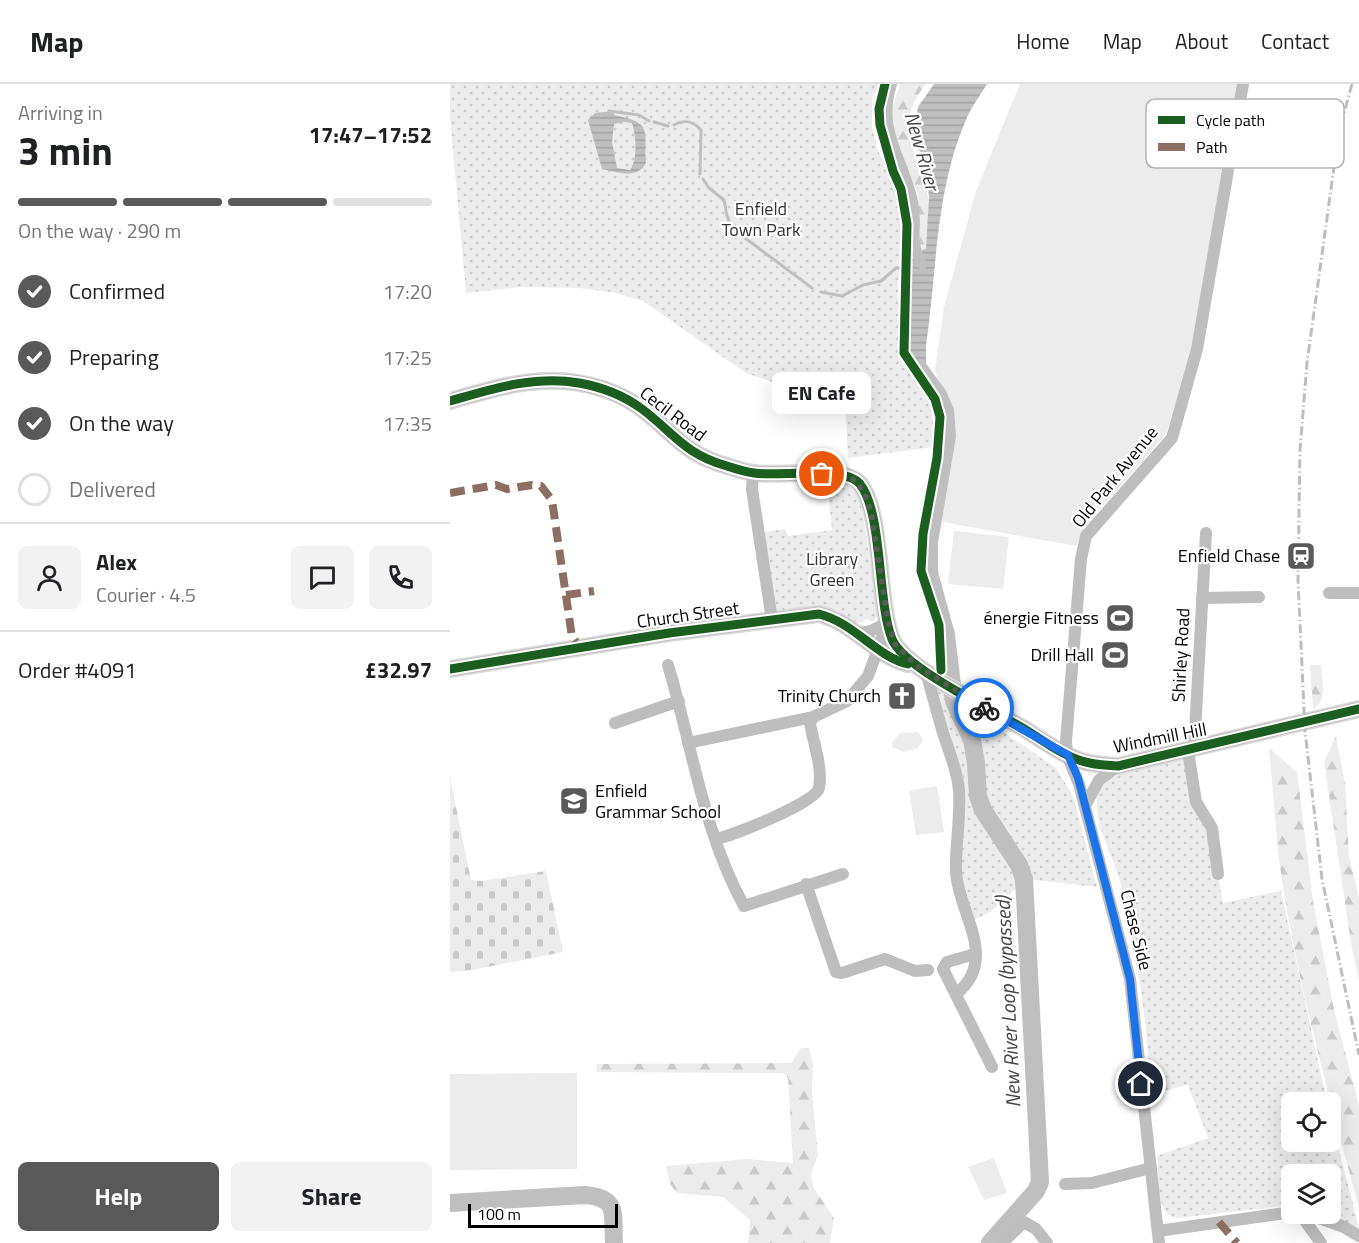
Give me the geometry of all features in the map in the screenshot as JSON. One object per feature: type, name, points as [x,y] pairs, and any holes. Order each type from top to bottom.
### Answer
[{"type":"main road","name":"Cecil Road","points":[[450,401],[493,387],[529,383],[569,382],[600,387],[642,409],[677,442],[705,459],[753,473],[832,474],[857,482],[871,512],[888,622],[895,644],[921,668]]},
{"type":"main road","name":"Church Street","points":[[450,669],[669,633],[819,614],[832,617],[860,633],[904,663],[921,668]]},
{"type":"main road","name":"Windmill Hill","points":[[921,668],[968,698],[1068,755],[1083,762],[1118,766],[1359,709]]},
{"type":"street","name":"Old Park Avenue","points":[[1240,99],[1243,84]]},
{"type":"street","name":"Old Park Avenue","points":[[1068,755],[1066,741],[1070,682],[1081,559],[1086,536],[1172,438],[1197,349],[1228,168]]},
{"type":"street","points":[[753,473],[752,489],[772,620]]},
{"type":"street","name":"Shirley Road","points":[[1206,532],[1191,750],[1196,802],[1212,828],[1218,874]]},
{"type":"street","points":[[1329,593],[1359,593]]},
{"type":"street","name":"Shirley Road","points":[[1202,598],[1259,597]]},
{"type":"street","points":[[860,633],[871,631],[888,622]]},
{"type":"street","name":"Cecil Road","points":[[688,743],[813,717],[837,707],[856,694],[868,676],[888,622]]},
{"type":"street","points":[[668,665],[708,817],[726,871],[744,906],[806,884],[843,874]]},
{"type":"street","points":[[921,668],[956,772],[959,791],[956,873],[962,901],[975,933],[973,973],[968,985],[956,994]]},
{"type":"street","points":[[615,723],[679,701]]},
{"type":"street","points":[[717,839],[773,817],[814,796],[819,788],[810,723],[813,717]]},
{"type":"street","name":"Chase Side","points":[[1068,755],[1085,807],[1130,979],[1159,1237]]},
{"type":"street","points":[[1085,807],[1099,780],[1118,766]]},
{"type":"street","points":[[806,884],[836,972],[843,973],[885,959],[915,971],[928,970]]},
{"type":"street","points":[[975,954],[961,956],[943,966],[992,1067]]},
{"type":"street","points":[[1065,1184],[1092,1183],[1151,1168]]},
{"type":"street","points":[[1159,1237],[1281,1214]]},
{"type":"street","points":[[1002,1243],[1024,1222],[1036,1229],[1047,1243]]},
{"type":"street","points":[[1307,1224],[1321,1243]]},
{"type":"street","points":[[1336,1224],[1359,1236]]},
{"type":"green space","name":"Enfield Town Park","points":[[450,84],[880,84],[872,97],[872,128],[878,151],[900,191],[902,228],[898,288],[900,352],[932,399],[934,447],[848,458],[845,396],[772,382],[746,373],[643,301],[616,293],[578,288],[521,287],[466,293],[450,117]]},
{"type":"green space","points":[[900,84],[926,84],[910,113],[909,127],[929,203],[926,249],[920,252],[918,194],[895,140],[892,109]]},
{"type":"green space","points":[[1020,84],[1237,84],[1236,99],[1146,99],[1146,168],[1224,168],[1189,361],[1166,434],[1084,528],[1076,546],[942,522],[942,508],[954,434],[951,412],[935,371],[944,307],[976,191]]},
{"type":"green space","name":"Library Green","points":[[843,483],[855,489],[861,500],[878,615],[873,622],[867,619],[860,623],[819,606],[775,611],[764,532],[785,529],[788,536],[832,530],[827,484]]},
{"type":"green space","points":[[954,531],[1009,537],[1003,589],[948,584]]},
{"type":"green space","points":[[1310,665],[1321,665],[1323,683],[1321,701],[1313,709]]},
{"type":"green space","points":[[933,684],[1056,768],[1073,796],[1097,887],[1027,879],[989,913],[974,920],[958,873],[962,782],[953,745],[938,706]]},
{"type":"green space","points":[[918,732],[923,739],[918,748],[904,752],[892,747],[892,742],[900,733]]},
{"type":"green space","points":[[1336,736],[1345,784],[1349,857],[1359,897],[1359,980],[1351,943],[1324,762]]},
{"type":"green space","points":[[1269,748],[1297,772],[1313,901],[1334,1010],[1359,1105],[1359,1207],[1341,1140],[1341,1092],[1328,1092],[1304,994],[1287,908],[1277,837]]},
{"type":"green space","points":[[1184,758],[1208,827],[1213,873],[1219,881],[1223,903],[1281,891],[1325,1092],[1281,1092],[1281,1152],[1339,1152],[1359,1228],[1341,1221],[1341,1164],[1281,1164],[1281,1206],[1177,1218],[1164,1210],[1159,1193],[1157,1156],[1208,1138],[1188,1085],[1150,1094],[1147,1040],[1136,960],[1120,881],[1102,833],[1097,807],[1098,795],[1103,785],[1109,780],[1128,771]]},
{"type":"green space","points":[[450,777],[471,880],[481,881],[546,871],[563,952],[472,970],[450,972]]},
{"type":"green space","points":[[937,786],[944,832],[916,835],[909,791]]},
{"type":"green space","points":[[801,1048],[809,1048],[813,1063],[812,1093],[818,1155],[811,1174],[813,1187],[834,1218],[830,1243],[748,1243],[750,1220],[723,1197],[677,1193],[670,1184],[666,1166],[748,1159],[793,1163],[788,1078],[783,1073],[597,1072],[596,1064],[791,1063]]},
{"type":"green space","points":[[577,1073],[577,1169],[450,1170],[450,1074]]},
{"type":"green space","points":[[994,1158],[1007,1193],[984,1200],[968,1167]]},
{"type":"water","points":[[934,84],[987,84],[966,120],[948,175],[938,232],[926,364],[919,369],[906,347],[909,253],[926,249],[929,197],[924,155],[912,144],[918,107]]},
{"type":"water","points":[[614,111],[614,115],[635,121],[644,129],[646,163],[637,172],[626,174],[602,169],[588,120],[595,113]],"holes":[[[632,123],[636,147],[633,166],[630,170],[617,168],[612,142],[614,124]]]},
{"type":"waterway","name":"New River","points":[[892,84],[888,101],[889,130],[913,201],[916,247],[922,265]]},
{"type":"waterway","points":[[609,111],[639,115],[649,121]]},
{"type":"waterway","points":[[654,122],[668,126]]},
{"type":"waterway","points":[[674,125],[689,122],[701,130],[700,174]]},
{"type":"waterway","points":[[703,179],[709,188],[724,200],[726,210]]},
{"type":"waterway","points":[[726,212],[730,225],[734,228]]},
{"type":"waterway","points":[[737,232],[812,288]]},
{"type":"waterway","points":[[821,292],[842,296],[863,285],[881,281],[896,268],[912,269]]},
{"type":"waterway","name":"New River Loop (bypassed)","points":[[919,369],[938,395],[945,411],[947,436],[929,542],[929,573],[946,635],[954,701],[972,740],[978,796],[983,810],[1019,865],[1024,879],[1040,1182],[1036,1191],[990,1243]]},
{"type":"waterway","name":"New River Loop (bypassed)","points":[[450,1203],[585,1195],[596,1197],[604,1200],[612,1209],[614,1243]]},
{"type":"railway","points":[[1344,113],[1352,84]]},
{"type":"railway","points":[[1334,168],[1307,363],[1300,450],[1298,580],[1305,731],[1322,879],[1359,1055]]},
{"type":"marked path","points":[[450,493],[496,485],[507,489],[541,486],[552,500],[572,637],[576,642]]},
{"type":"marked path","points":[[566,595],[594,591]]},
{"type":"marked path","points":[[1219,1222],[1237,1243]]},
{"type":"cycle path","points":[[885,84],[879,109],[880,125],[893,171],[901,189],[907,224],[904,353],[935,399],[940,417],[937,458],[923,534],[921,571],[939,625],[941,670]]},
{"type":"cycle path","points":[[450,401],[514,384],[546,381],[579,383],[604,389],[627,400],[642,409],[680,442],[712,461],[754,473],[826,473],[852,478],[860,484],[873,515],[887,623],[892,639],[900,651],[953,689],[1060,751],[1082,761],[1118,766],[1359,709]]},
{"type":"cycle path","points":[[450,669],[669,633],[819,614],[843,624],[885,654],[908,664]]},
{"type":"way so far","points":[[822,474],[851,477],[864,492],[871,512],[888,622],[895,644],[917,666],[984,708]]},
{"type":"place","name":"EN Cafe","points":[[822,474]]},
{"type":"place","name":"Enfield Chase","points":[[1301,556]]},
{"type":"place","name":"énergie Fitness","points":[[1120,618]]},
{"type":"place","name":"Drill Hall","points":[[1115,655]]},
{"type":"place","name":"Trinity Church","points":[[902,696]]},
{"type":"place","name":"Enfield Grammar School","points":[[574,801]]},
{"type":"route","points":[[984,708],[1068,755],[1078,778],[1130,979],[1141,1084]]}]
